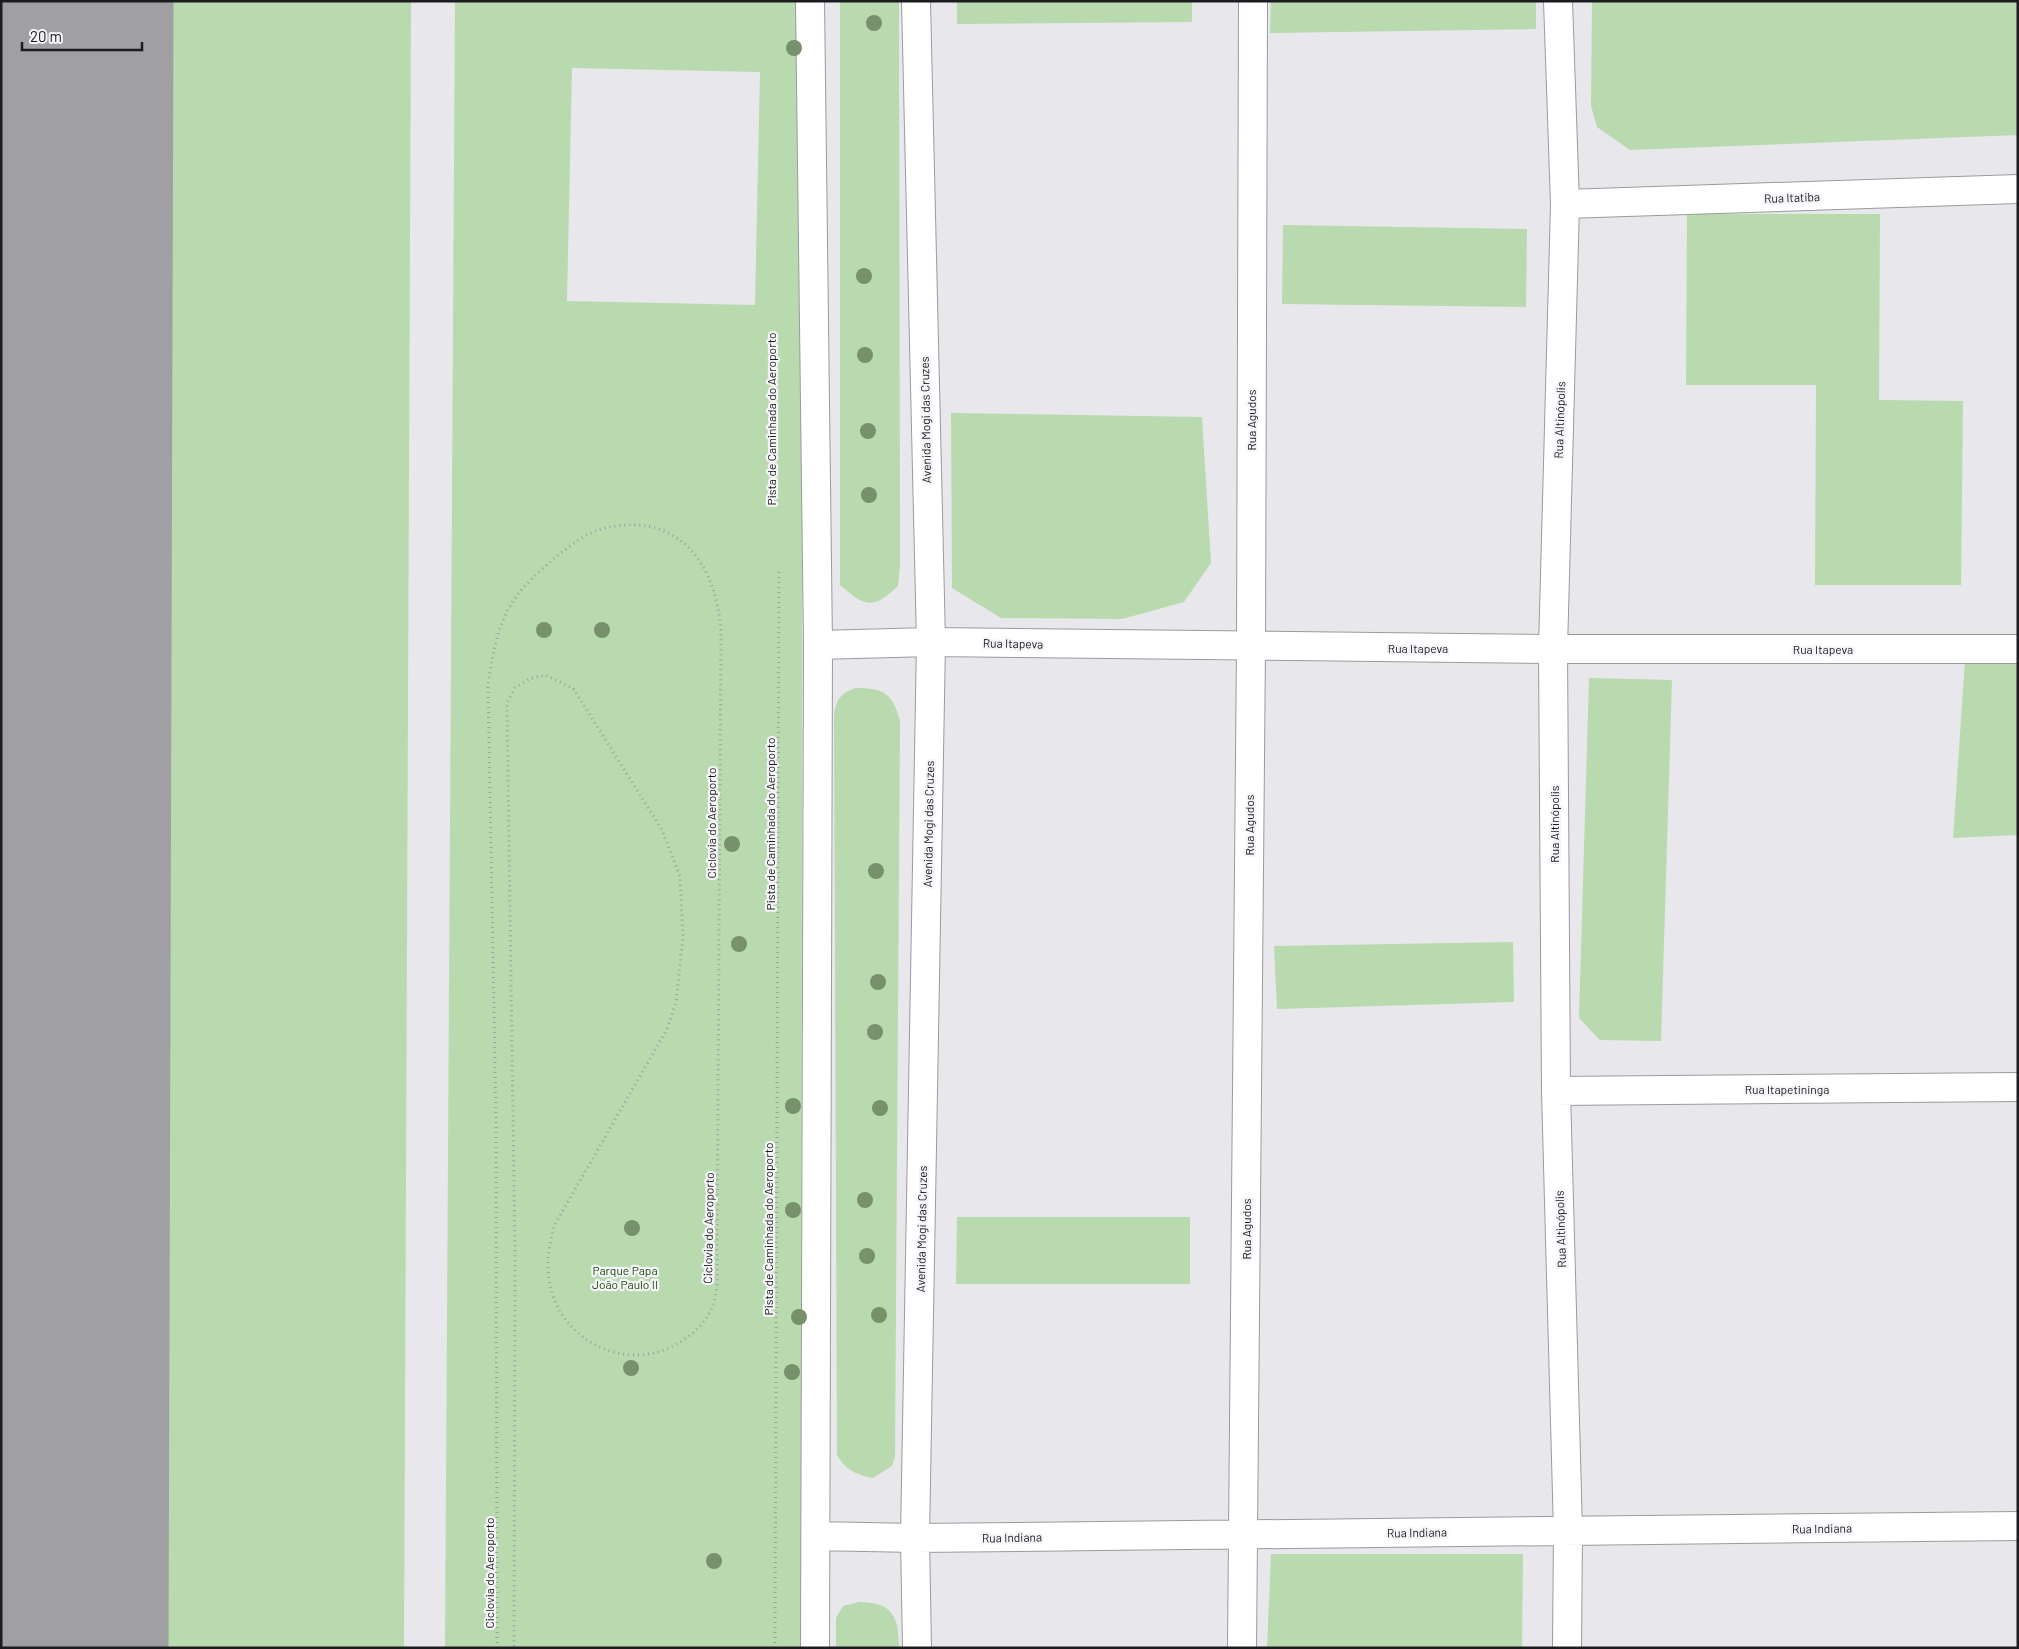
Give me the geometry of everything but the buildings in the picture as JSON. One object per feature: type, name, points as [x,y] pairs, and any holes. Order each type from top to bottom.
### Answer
[{"type":"street","points":[[810,1],[818,645],[815,1648]]},
{"type":"street","name":"Avenida Mogi das Cruzes","points":[[916,1],[931,642],[915,1538],[917,1648]]},
{"type":"street","name":"Rua Agudos","points":[[1242,1648],[1251,646],[1253,1]]},
{"type":"street","name":"Rua Altinópolis","points":[[1558,1],[1565,204],[1553,649],[1556,1090],[1568,1530],[1567,1648]]},
{"type":"street","name":"Rua Itatiba","points":[[1565,204],[2018,189]]},
{"type":"street","name":"Rua Itapeva","points":[[818,645],[931,642],[1553,649],[2018,649]]},
{"type":"street","name":"Rua Itapetininga","points":[[1556,1090],[2018,1088]]},
{"type":"street","name":"Rua Indiana","points":[[816,1536],[915,1538],[2018,1526]]},
{"type":"path","name":"Ciclovia do Aeroporto","points":[[498,1648],[496,1119],[488,686],[491,659],[498,635],[518,594],[553,560],[596,531],[626,525],[648,526],[689,546],[703,564],[713,586],[719,606],[721,641],[718,1176],[715,1300],[708,1316],[694,1332],[682,1341],[665,1351],[631,1355],[609,1352],[577,1333],[564,1318],[549,1281],[548,1261],[554,1226],[667,1029],[676,1004],[683,927],[680,876],[662,830],[573,688],[545,675],[529,679],[515,688],[507,703],[515,1267],[514,1648]]},
{"type":"path","name":"Pista de Caminhada do Aeroporto","points":[[775,1648],[780,562]]},
{"type":"green space","points":[[105,1],[411,1],[404,1648],[97,1648]]},
{"type":"green space","name":"Parque Papa João Paulo II","points":[[455,1],[803,1],[801,1648],[445,1648]],"holes":[[[572,68],[760,72],[755,305],[567,301]]]},
{"type":"green space","points":[[840,1],[899,1],[900,565],[898,586],[882,599],[869,603],[856,598],[840,585]]},
{"type":"green space","points":[[957,1],[1192,1],[1192,22],[957,24]]},
{"type":"green space","points":[[1271,1],[1536,1],[1536,29],[1270,33]]},
{"type":"green space","points":[[1592,1],[2018,1],[2018,135],[1630,150],[1597,127],[1591,106]]},
{"type":"green space","points":[[1687,214],[1880,214],[1879,400],[1963,401],[1961,585],[1815,585],[1816,385],[1686,385]]},
{"type":"green space","points":[[1283,225],[1527,229],[1526,307],[1282,304]]},
{"type":"green space","points":[[951,413],[1202,417],[1211,563],[1184,602],[1122,619],[1001,618],[952,588]]},
{"type":"green space","points":[[1965,660],[2018,661],[2018,835],[1953,838]]},
{"type":"green space","points":[[1589,678],[1672,680],[1661,1041],[1600,1040],[1579,1018]]},
{"type":"green space","points":[[856,688],[874,689],[886,694],[894,704],[900,720],[895,1456],[892,1466],[873,1478],[852,1471],[837,1455],[834,715],[840,697]]},
{"type":"green space","points":[[1513,942],[1514,1002],[1277,1009],[1274,946]]},
{"type":"green space","points":[[957,1217],[1190,1217],[1190,1284],[956,1284]]},
{"type":"green space","points":[[1271,1554],[1523,1554],[1522,1648],[1267,1648]]},
{"type":"green space","points":[[859,1602],[879,1605],[891,1613],[897,1627],[899,1648],[836,1648],[836,1618],[843,1606]]},
{"type":"runway","points":[[34,1648],[39,1]]}]
